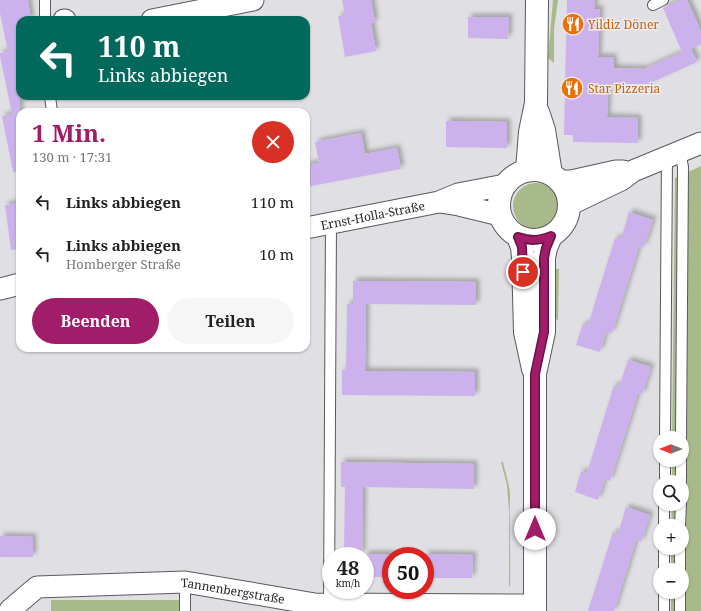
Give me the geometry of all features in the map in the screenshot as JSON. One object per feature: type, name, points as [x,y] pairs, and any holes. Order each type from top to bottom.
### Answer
[{"type":"main road","points":[[527,170],[530,132],[536,103],[537,0]]},
{"type":"main road","points":[[536,103],[555,177]]},
{"type":"main road","points":[[527,170],[543,171],[555,177],[564,188],[568,196],[568,214],[564,223],[551,236],[538,240],[518,237],[504,224],[500,215],[499,200],[505,185],[511,178],[527,170]]},
{"type":"main road","points":[[535,608],[535,374],[544,332],[544,258],[551,236]]},
{"type":"main road","points":[[518,237],[522,247],[523,257],[525,332],[535,374]]},
{"type":"street","points":[[172,16],[253,0]]},
{"type":"street","points":[[569,205],[621,180],[633,171],[701,143]]},
{"type":"street","points":[[555,177],[571,181],[616,171],[633,171]]},
{"type":"street","name":"Ernst-Holla-Straße","points":[[310,227],[440,202],[458,194],[505,185]]},
{"type":"street","name":"Ernst-Holla-Straße","points":[[440,202],[459,204],[500,215]]},
{"type":"street","points":[[0,289],[16,285]]},
{"type":"street","name":"Tannenbergstraße","points":[[10,610],[37,587],[185,582],[320,606],[535,608]]},
{"type":"lane","points":[[45,0],[53,16]]},
{"type":"lane","points":[[653,5],[663,0]]},
{"type":"lane","points":[[665,431],[673,154]]},
{"type":"lane","points":[[673,154],[683,167],[681,431]]},
{"type":"lane","points":[[320,606],[331,223]]},
{"type":"lane","points":[[185,582],[185,611]]},
{"type":"lane","points":[[664,599],[664,611]]},
{"type":"lane","points":[[680,599],[680,611]]},
{"type":"green space","points":[[553,0],[558,0],[554,29],[554,63],[548,58]]},
{"type":"green space","points":[[701,166],[701,611],[671,611],[671,599],[689,599],[689,563],[671,563],[671,555],[689,555],[689,519],[671,519],[672,511],[689,511],[689,475],[672,475],[672,467],[689,467],[689,431],[672,431],[675,178]]},
{"type":"green space","points":[[536,183],[549,187],[555,193],[559,206],[555,219],[549,225],[536,229],[523,225],[517,219],[513,206],[517,193],[523,187]]},
{"type":"green space","points":[[549,268],[559,269],[558,321],[550,311]]},
{"type":"green space","points":[[501,462],[503,462],[510,494],[509,588],[509,511],[507,485]]},
{"type":"green space","points":[[51,600],[181,600],[180,611],[51,611]]},
{"type":"building","points":[[0,0],[28,0],[30,16],[16,16],[16,100],[20,100],[20,108],[16,108],[16,172],[13,172],[2,116],[12,114],[0,56],[0,53],[8,52],[0,13]]},
{"type":"building","points":[[342,0],[371,0],[375,22],[371,23],[376,51],[345,57],[338,16],[345,15]]},
{"type":"building","points":[[567,0],[595,0],[594,9],[600,9],[598,57],[613,57],[614,68],[644,69],[682,52],[663,8],[681,0],[687,0],[701,31],[701,44],[691,49],[697,62],[648,84],[608,84],[607,117],[638,118],[638,143],[573,142],[573,135],[564,135]]},
{"type":"building","points":[[468,17],[509,17],[508,39],[468,38]]},
{"type":"building","points":[[446,121],[507,122],[507,148],[446,147]]},
{"type":"building","points":[[361,133],[365,154],[397,148],[401,169],[310,186],[310,164],[319,163],[315,142]]},
{"type":"building","points":[[16,204],[16,249],[11,250],[5,205]]},
{"type":"building","points":[[629,212],[653,220],[644,247],[639,246],[612,333],[606,332],[600,352],[576,345],[583,324],[588,325],[615,238],[621,239]]},
{"type":"building","points":[[353,281],[476,282],[476,305],[366,304],[365,371],[475,372],[475,396],[342,395],[342,370],[346,370],[347,304],[353,304]]},
{"type":"building","points":[[628,360],[651,367],[642,395],[638,393],[610,481],[605,479],[598,500],[575,492],[581,471],[587,473],[614,385],[619,387]]},
{"type":"building","points":[[341,462],[474,464],[474,489],[363,487],[362,547],[344,547],[345,487],[341,487]]},
{"type":"building","points":[[626,507],[650,515],[641,542],[636,540],[614,611],[588,611],[613,532],[618,534]]},
{"type":"building","points":[[0,536],[33,537],[33,557],[0,557]]},
{"type":"building","points":[[374,554],[382,554],[382,577],[374,577]]},
{"type":"building","points":[[434,554],[473,555],[472,578],[434,578]]},
{"type":"place","name":"Yildiz Döner","points":[[573,24]]},
{"type":"place","name":"Star Pizzeria","points":[[572,88]]},
{"type":"route","points":[[523,272],[522,247],[518,237],[538,240],[551,236],[544,258],[544,332],[535,374],[535,529]]}]
